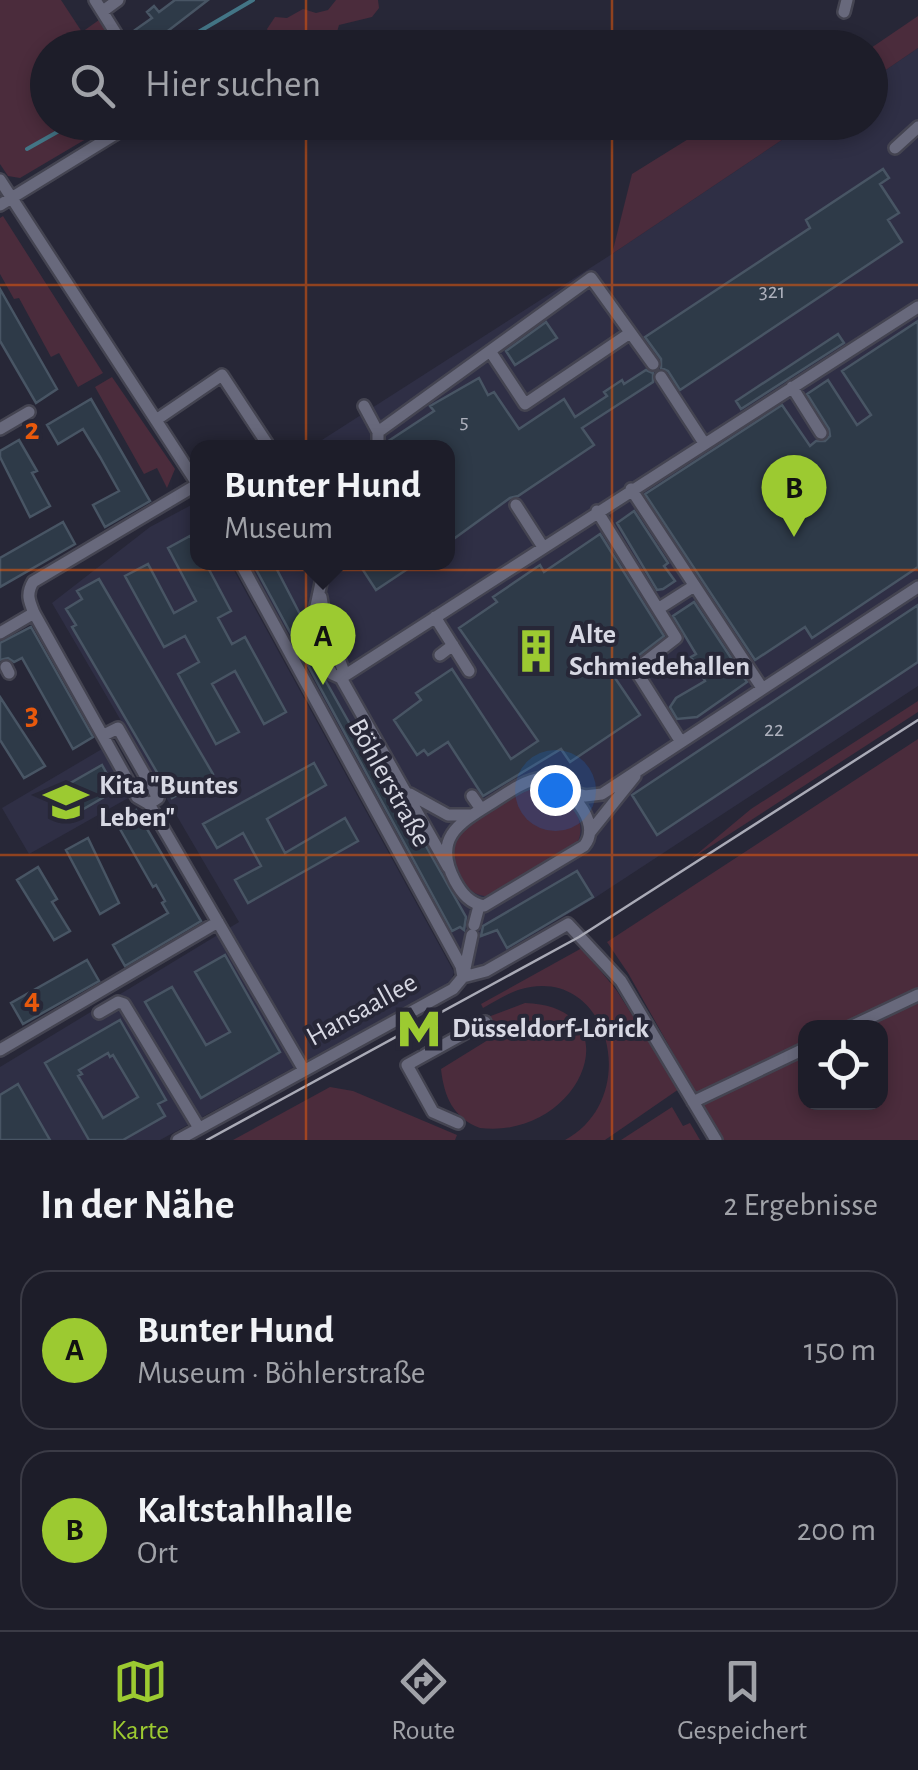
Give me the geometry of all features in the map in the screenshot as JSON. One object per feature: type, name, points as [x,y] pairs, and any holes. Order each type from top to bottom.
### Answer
[{"type":"street","points":[[114,30],[99,6],[118,0]]},
{"type":"street","points":[[895,148],[918,127]]},
{"type":"street","points":[[0,205],[105,140]]},
{"type":"street","points":[[0,180],[190,473]]},
{"type":"street","points":[[378,432],[591,278],[652,364]]},
{"type":"street","points":[[343,676],[918,307]]},
{"type":"street","points":[[490,351],[526,404],[630,333]]},
{"type":"street","points":[[156,420],[222,375],[265,440]]},
{"type":"street","points":[[661,377],[704,442]]},
{"type":"street","points":[[792,387],[821,433]]},
{"type":"street","points":[[364,406],[378,432],[378,440]]},
{"type":"street","points":[[0,429],[30,412]]},
{"type":"street","points":[[190,490],[33,582],[28,599],[137,797],[149,804],[304,1070]]},
{"type":"street","points":[[631,490],[762,688]]},
{"type":"street","points":[[516,505],[543,547]]},
{"type":"street","points":[[597,512],[676,638],[640,666],[638,674],[681,742]]},
{"type":"street","name":"Böhlerstraße","points":[[244,570],[464,977]]},
{"type":"street","points":[[326,570],[321,605],[343,676],[458,888],[480,906]]},
{"type":"street","points":[[658,609],[694,586]]},
{"type":"street","points":[[448,868],[448,839],[455,828],[528,780],[557,781],[586,796],[602,794],[918,587]]},
{"type":"street","points":[[0,632],[34,613]]},
{"type":"street","points":[[435,617],[469,671]]},
{"type":"street","points":[[440,655],[453,646]]},
{"type":"street","points":[[104,736],[118,728],[158,798],[149,804]]},
{"type":"street","points":[[464,977],[480,906],[584,846],[641,769]]},
{"type":"street","points":[[403,788],[448,815],[476,812]]},
{"type":"street","points":[[569,790],[592,832]]},
{"type":"street","points":[[472,796],[476,812]]},
{"type":"street","points":[[0,1050],[218,922]]},
{"type":"street","name":"Hansaallee","points":[[178,1140],[453,989],[464,977],[486,971],[568,924],[621,981],[693,1102]]},
{"type":"street","points":[[865,1020],[918,995]]},
{"type":"street","points":[[99,1012],[118,1002],[124,1004],[198,1128]]},
{"type":"street","points":[[458,1123],[433,1112],[407,1065],[486,1022]]},
{"type":"street","points":[[716,1140],[693,1102],[798,1052]]},
{"type":"shaded area","points":[[0,0],[61,0],[81,30],[30,30],[30,140],[84,140],[20,178],[8,176],[0,164]]},
{"type":"shaded area","points":[[336,0],[378,0],[379,8],[372,17],[339,25],[338,30],[267,29],[275,17],[287,18],[303,9],[316,13],[328,10]]},
{"type":"shaded area","points":[[918,16],[918,48],[888,68],[888,36]]},
{"type":"shaded area","points":[[99,20],[105,30],[85,30]]},
{"type":"shaded area","points":[[918,48],[918,686],[593,899],[468,974],[249,570],[455,570],[455,440],[322,440],[782,140],[888,140],[888,68]]},
{"type":"shaded area","points":[[687,140],[782,140],[612,254],[632,174]]},
{"type":"shaded area","points":[[3,216],[103,373],[78,387],[59,353],[51,357],[19,298],[14,299],[0,274]]},
{"type":"shaded area","points":[[112,377],[175,469],[167,488],[157,468],[144,474],[95,387]]},
{"type":"shaded area","points":[[190,506],[190,570],[234,570],[454,972],[447,984],[160,1140],[0,1140],[0,1067],[239,922],[52,603],[150,527]]},
{"type":"shaded area","points":[[918,701],[918,712],[691,859],[751,809]]},
{"type":"shaded area","points":[[918,739],[918,1140],[722,1140],[607,942]]},
{"type":"shaded area","name":"Kita \"Buntes Leben\"","points":[[102,749],[130,797],[29,854],[2,808]]},
{"type":"shaded area","points":[[536,786],[557,792],[573,808],[580,827],[574,848],[500,893],[476,893],[457,873],[452,855],[456,839],[492,808]]},
{"type":"shaded area","points":[[582,948],[617,991],[679,1089],[605,1140],[565,1140],[589,1120],[604,1095],[609,1066],[605,1038],[594,1014],[575,995],[549,986],[518,990],[483,1008],[481,1004]]},
{"type":"shaded area","points":[[525,1003],[559,1010],[579,1026],[586,1047],[582,1072],[568,1095],[545,1114],[515,1126],[480,1128],[463,1118],[452,1105],[441,1069],[496,1035],[488,1017]]},
{"type":"shaded area","points":[[330,1087],[353,1091],[457,1135],[455,1140],[233,1140]]},
{"type":"shaded area","points":[[672,1107],[683,1126],[690,1123],[700,1140],[621,1140]]},
{"type":"building","points":[[175,0],[208,0],[169,30],[135,30],[152,18],[147,12],[154,6],[159,12]]},
{"type":"building","points":[[883,169],[889,178],[880,184],[899,213],[888,220],[902,242],[680,390],[668,371],[661,368],[661,359],[645,337],[810,228],[806,220]]},
{"type":"building","points":[[0,289],[57,389],[36,403],[0,341]]},
{"type":"building","points":[[918,321],[918,567],[812,638],[805,627],[755,660],[645,494],[782,405],[810,446],[825,441],[830,436],[829,429],[807,394],[828,380],[857,425],[871,415],[842,371]]},
{"type":"building","points":[[546,322],[557,338],[515,365],[506,351]]},
{"type":"building","points":[[838,334],[844,343],[741,409],[736,401]]},
{"type":"building","points":[[646,370],[653,373],[653,382],[582,428],[594,445],[455,538],[455,440],[390,440],[434,411],[430,406],[479,378],[488,395],[494,392],[519,429],[564,399],[575,417],[607,396],[604,392],[622,380],[624,384]]},
{"type":"building","points":[[91,399],[150,501],[105,527],[93,505],[119,491],[100,457],[83,429],[58,444],[47,425]]},
{"type":"building","points":[[19,440],[37,471],[32,473],[50,506],[30,517],[0,457],[0,451]]},
{"type":"building","points":[[634,511],[668,563],[664,566],[675,581],[663,589],[657,590],[617,523]]},
{"type":"building","points":[[63,522],[75,544],[0,587],[0,558]]},
{"type":"building","points":[[600,534],[664,636],[613,675],[640,715],[570,762],[561,749],[483,796],[448,742],[428,755],[424,750],[417,755],[394,720],[421,700],[416,693],[452,669],[511,759],[538,741],[459,628],[497,602],[493,597],[540,565],[544,572]]},
{"type":"building","points":[[190,536],[190,570],[209,570],[231,611],[218,618],[232,644],[245,637],[286,712],[264,724],[235,671],[212,684],[239,732],[216,744],[178,674],[199,662],[185,636],[164,647],[125,576],[148,564],[174,613],[196,601],[168,548]]},
{"type":"building","points":[[256,570],[277,570],[303,620],[296,625],[324,678],[355,733],[381,773],[384,772],[466,917],[464,930],[460,927],[452,931]]},
{"type":"building","points":[[363,570],[406,570],[376,590]]},
{"type":"building","points":[[99,579],[213,774],[172,798],[72,627],[76,625],[66,609],[82,599],[77,591]]},
{"type":"building","points":[[694,602],[747,682],[697,717],[677,719],[670,707],[676,698],[705,681],[691,657],[696,654],[673,616]]},
{"type":"building","points":[[918,605],[918,662],[657,835],[632,795]]},
{"type":"building","points":[[31,627],[93,737],[73,749],[22,658],[14,662],[8,658],[0,660],[0,643]]},
{"type":"building","points":[[0,697],[45,766],[24,778],[0,740]]},
{"type":"building","points":[[314,763],[326,785],[267,819],[285,853],[345,818],[358,841],[248,903],[235,880],[261,866],[243,833],[217,848],[203,824]]},
{"type":"building","points":[[102,765],[116,790],[68,818],[53,793]]},
{"type":"building","points":[[136,810],[201,921],[125,966],[113,945],[168,913],[156,885],[153,887],[116,822]]},
{"type":"building","points":[[88,838],[119,903],[100,914],[66,850]]},
{"type":"building","points":[[38,867],[57,899],[52,902],[70,931],[54,940],[17,880]]},
{"type":"building","points":[[577,871],[593,897],[507,948],[497,930],[481,936],[483,926]]},
{"type":"building","points":[[225,955],[280,1052],[201,1098],[145,1002],[172,987],[206,1045],[230,1032],[195,972]]},
{"type":"building","points":[[87,960],[99,981],[23,1024],[11,1003]]},
{"type":"building","points":[[120,1020],[166,1100],[158,1104],[165,1116],[123,1140],[89,1140],[45,1063]],"holes":[[[108,1053],[113,1055],[138,1097],[103,1118],[78,1076],[82,1074],[79,1070]]]},
{"type":"building","points":[[18,1084],[50,1140],[0,1140],[0,1095]]},
{"type":"waterway","points":[[202,30],[253,0]]},
{"type":"waterway","points":[[27,149],[43,140]]},
{"type":"tram line","points":[[207,1140],[579,937],[918,720]]},
{"type":"place","name":"Kaltstahlhalle","points":[[794,537]]},
{"type":"place","name":"Alte Schmiedehallen","points":[[536,651]]},
{"type":"place","name":"Bunter Hund","points":[[323,685]]},
{"type":"place","name":"Kita \"Buntes Leben\"","points":[[66,802]]},
{"type":"place","name":"Düsseldorf-Lörick","points":[[419,1029]]}]
